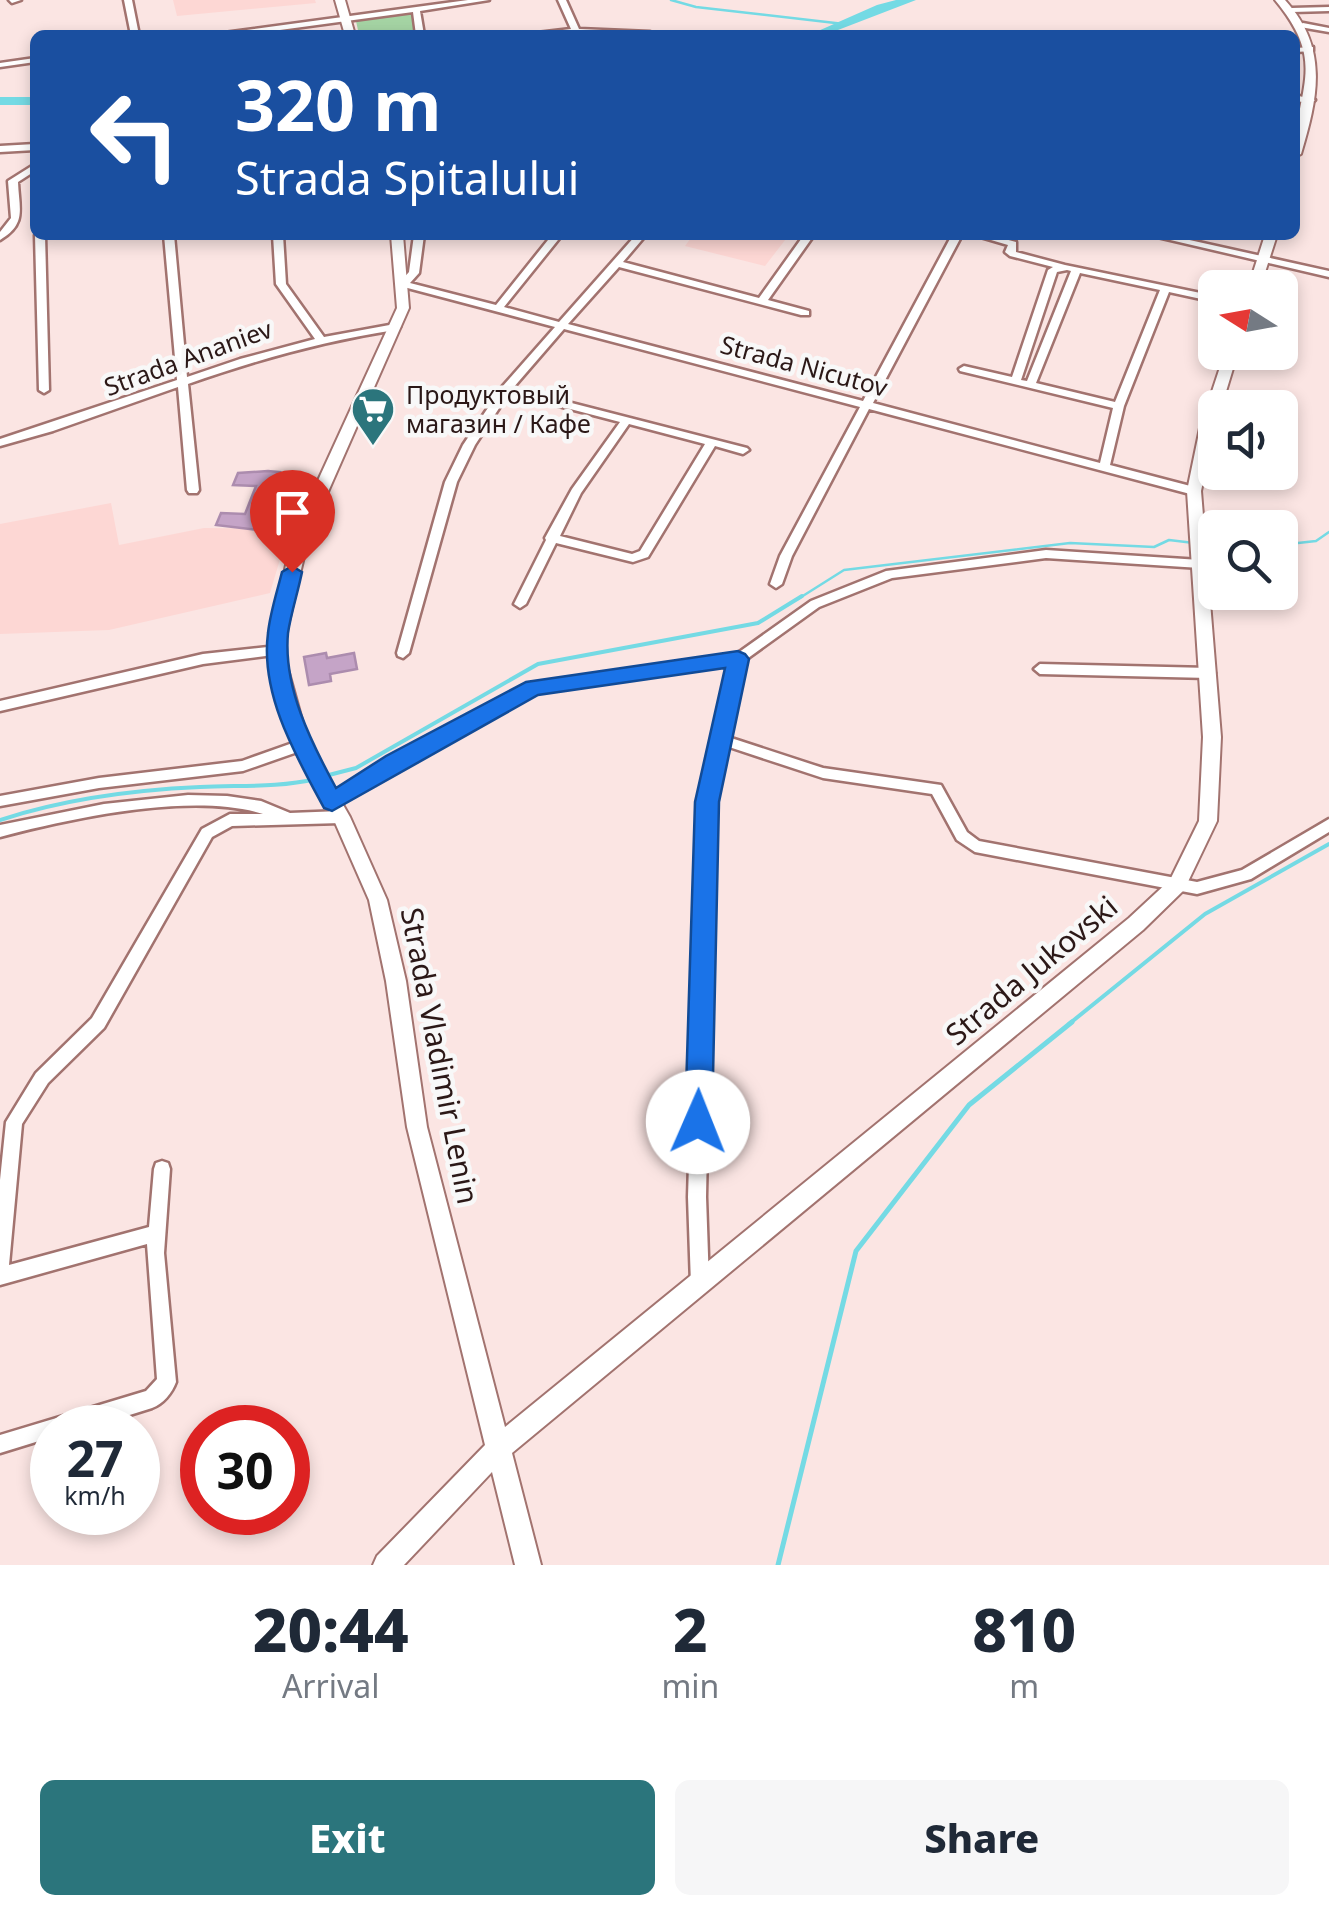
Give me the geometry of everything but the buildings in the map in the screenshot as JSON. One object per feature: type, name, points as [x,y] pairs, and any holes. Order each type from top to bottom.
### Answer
[{"type":"main road","points":[[340,0],[348,30]]},
{"type":"main road","points":[[1280,0],[1303,25],[1315,80],[1300,138]]},
{"type":"main road","name":"Strada Vladimir Lenin","points":[[397,240],[404,302],[302,535],[277,651],[283,690],[303,748],[378,900],[396,981],[417,1128],[528,1565]]},
{"type":"main road","points":[[1260,270],[1269,240]]},
{"type":"main road","name":"Strada Jukovski","points":[[1198,538],[1194,491],[1207,428],[1226,370]]},
{"type":"main road","name":"Strada Jukovski","points":[[386,1565],[500,1447],[1136,924],[1177,885],[1201,839],[1212,800],[1204,610]]},
{"type":"street","points":[[128,0],[133,30]]},
{"type":"street","points":[[262,30],[485,0]]},
{"type":"street","points":[[562,0],[577,30]]},
{"type":"street","points":[[416,9],[419,30]]},
{"type":"street","points":[[1292,10],[1329,9]]},
{"type":"street","points":[[1303,25],[1329,30]]},
{"type":"street","points":[[1300,50],[1310,49]]},
{"type":"street","points":[[0,66],[30,61]]},
{"type":"street","points":[[1300,99],[1312,100]]},
{"type":"street","points":[[0,149],[30,147]]},
{"type":"street","points":[[14,227],[13,181],[30,169]]},
{"type":"street","points":[[0,237],[14,227],[30,228]]},
{"type":"street","points":[[40,240],[44,390]]},
{"type":"street","points":[[169,240],[177,354],[193,490]]},
{"type":"street","points":[[278,240],[281,284],[320,338]]},
{"type":"street","points":[[403,284],[414,273],[418,240]]},
{"type":"street","points":[[498,308],[552,240]]},
{"type":"street","points":[[403,653],[450,482],[469,444],[506,389],[637,240]]},
{"type":"street","points":[[762,301],[805,240]]},
{"type":"street","points":[[776,584],[786,556],[953,240]]},
{"type":"street","points":[[998,240],[1013,244],[1013,254],[1198,295]]},
{"type":"street","points":[[1177,240],[1329,274]]},
{"type":"street","points":[[616,263],[805,312]]},
{"type":"street","points":[[1016,380],[1054,270],[1072,268]]},
{"type":"street","points":[[1031,383],[1072,268]]},
{"type":"street","name":"Strada Nicutov","points":[[403,284],[1194,491]]},
{"type":"street","points":[[1104,468],[1119,406],[1166,288]]},
{"type":"street","name":"Strada Ananiev","points":[[0,443],[85,419],[242,359],[320,338],[395,327]]},
{"type":"street","points":[[964,368],[1119,406]]},
{"type":"street","points":[[506,389],[742,450]]},
{"type":"street","points":[[520,604],[576,492],[626,420]]},
{"type":"street","points":[[550,538],[633,558],[644,554],[712,442]]},
{"type":"street","points":[[0,1268],[7,1123],[42,1078],[98,1023],[207,832],[230,820],[287,818],[334,805],[394,762],[534,688],[738,659],[815,604],[890,574],[1046,554],[1198,550]]},
{"type":"street","points":[[0,706],[203,658],[277,651]]},
{"type":"street","points":[[700,1284],[697,1196],[707,802],[738,659]]},
{"type":"street","points":[[1040,669],[1209,673]]},
{"type":"street","points":[[722,740],[823,772],[936,789],[962,836],[975,846],[1196,888],[1246,874],[1329,825]]},
{"type":"street","points":[[2,801],[99,783],[243,766],[303,748]]},
{"type":"street","points":[[0,831],[78,811],[226,802],[254,802],[287,818]]},
{"type":"street","points":[[226,802],[230,820]]},
{"type":"street","points":[[132,1405],[152,1399],[164,1388],[168,1372],[155,1252],[162,1169]]},
{"type":"street","points":[[0,1276],[158,1233]]},
{"type":"street","points":[[0,1444],[30,1435]]},
{"type":"shaded area","points":[[173,0],[315,0],[316,3],[177,16]]},
{"type":"shaded area","points":[[689,240],[785,240],[765,266],[685,246]]},
{"type":"shaded area","points":[[111,503],[119,545],[204,528],[289,529],[270,593],[109,630],[0,634],[0,524]]},
{"type":"green space","points":[[415,13],[417,30],[358,30],[356,21]]},
{"type":"waterway","points":[[671,0],[696,7],[844,24]]},
{"type":"waterway","points":[[827,30],[881,7],[910,0]]},
{"type":"waterway","points":[[0,101],[30,101]]},
{"type":"waterway","points":[[1298,543],[1316,541],[1329,532]]},
{"type":"waterway","points":[[798,599],[844,570],[1070,543],[1154,547],[1169,540],[1194,543]]},
{"type":"waterway","points":[[325,776],[356,768],[538,664],[758,623],[802,596]]},
{"type":"waterway","points":[[0,820],[49,806],[124,793],[316,779]]},
{"type":"waterway","points":[[1069,1024],[1205,914],[1329,844]]},
{"type":"waterway","points":[[778,1565],[856,1251],[969,1105],[1072,1022]]},
{"type":"place","name":"Продуктовый магазин / Кафе","points":[[373,447]]},
{"type":"route","points":[[292,572],[278,634],[279,675],[301,745],[332,802],[394,762],[534,688],[738,659],[707,802],[698,1122]]}]
